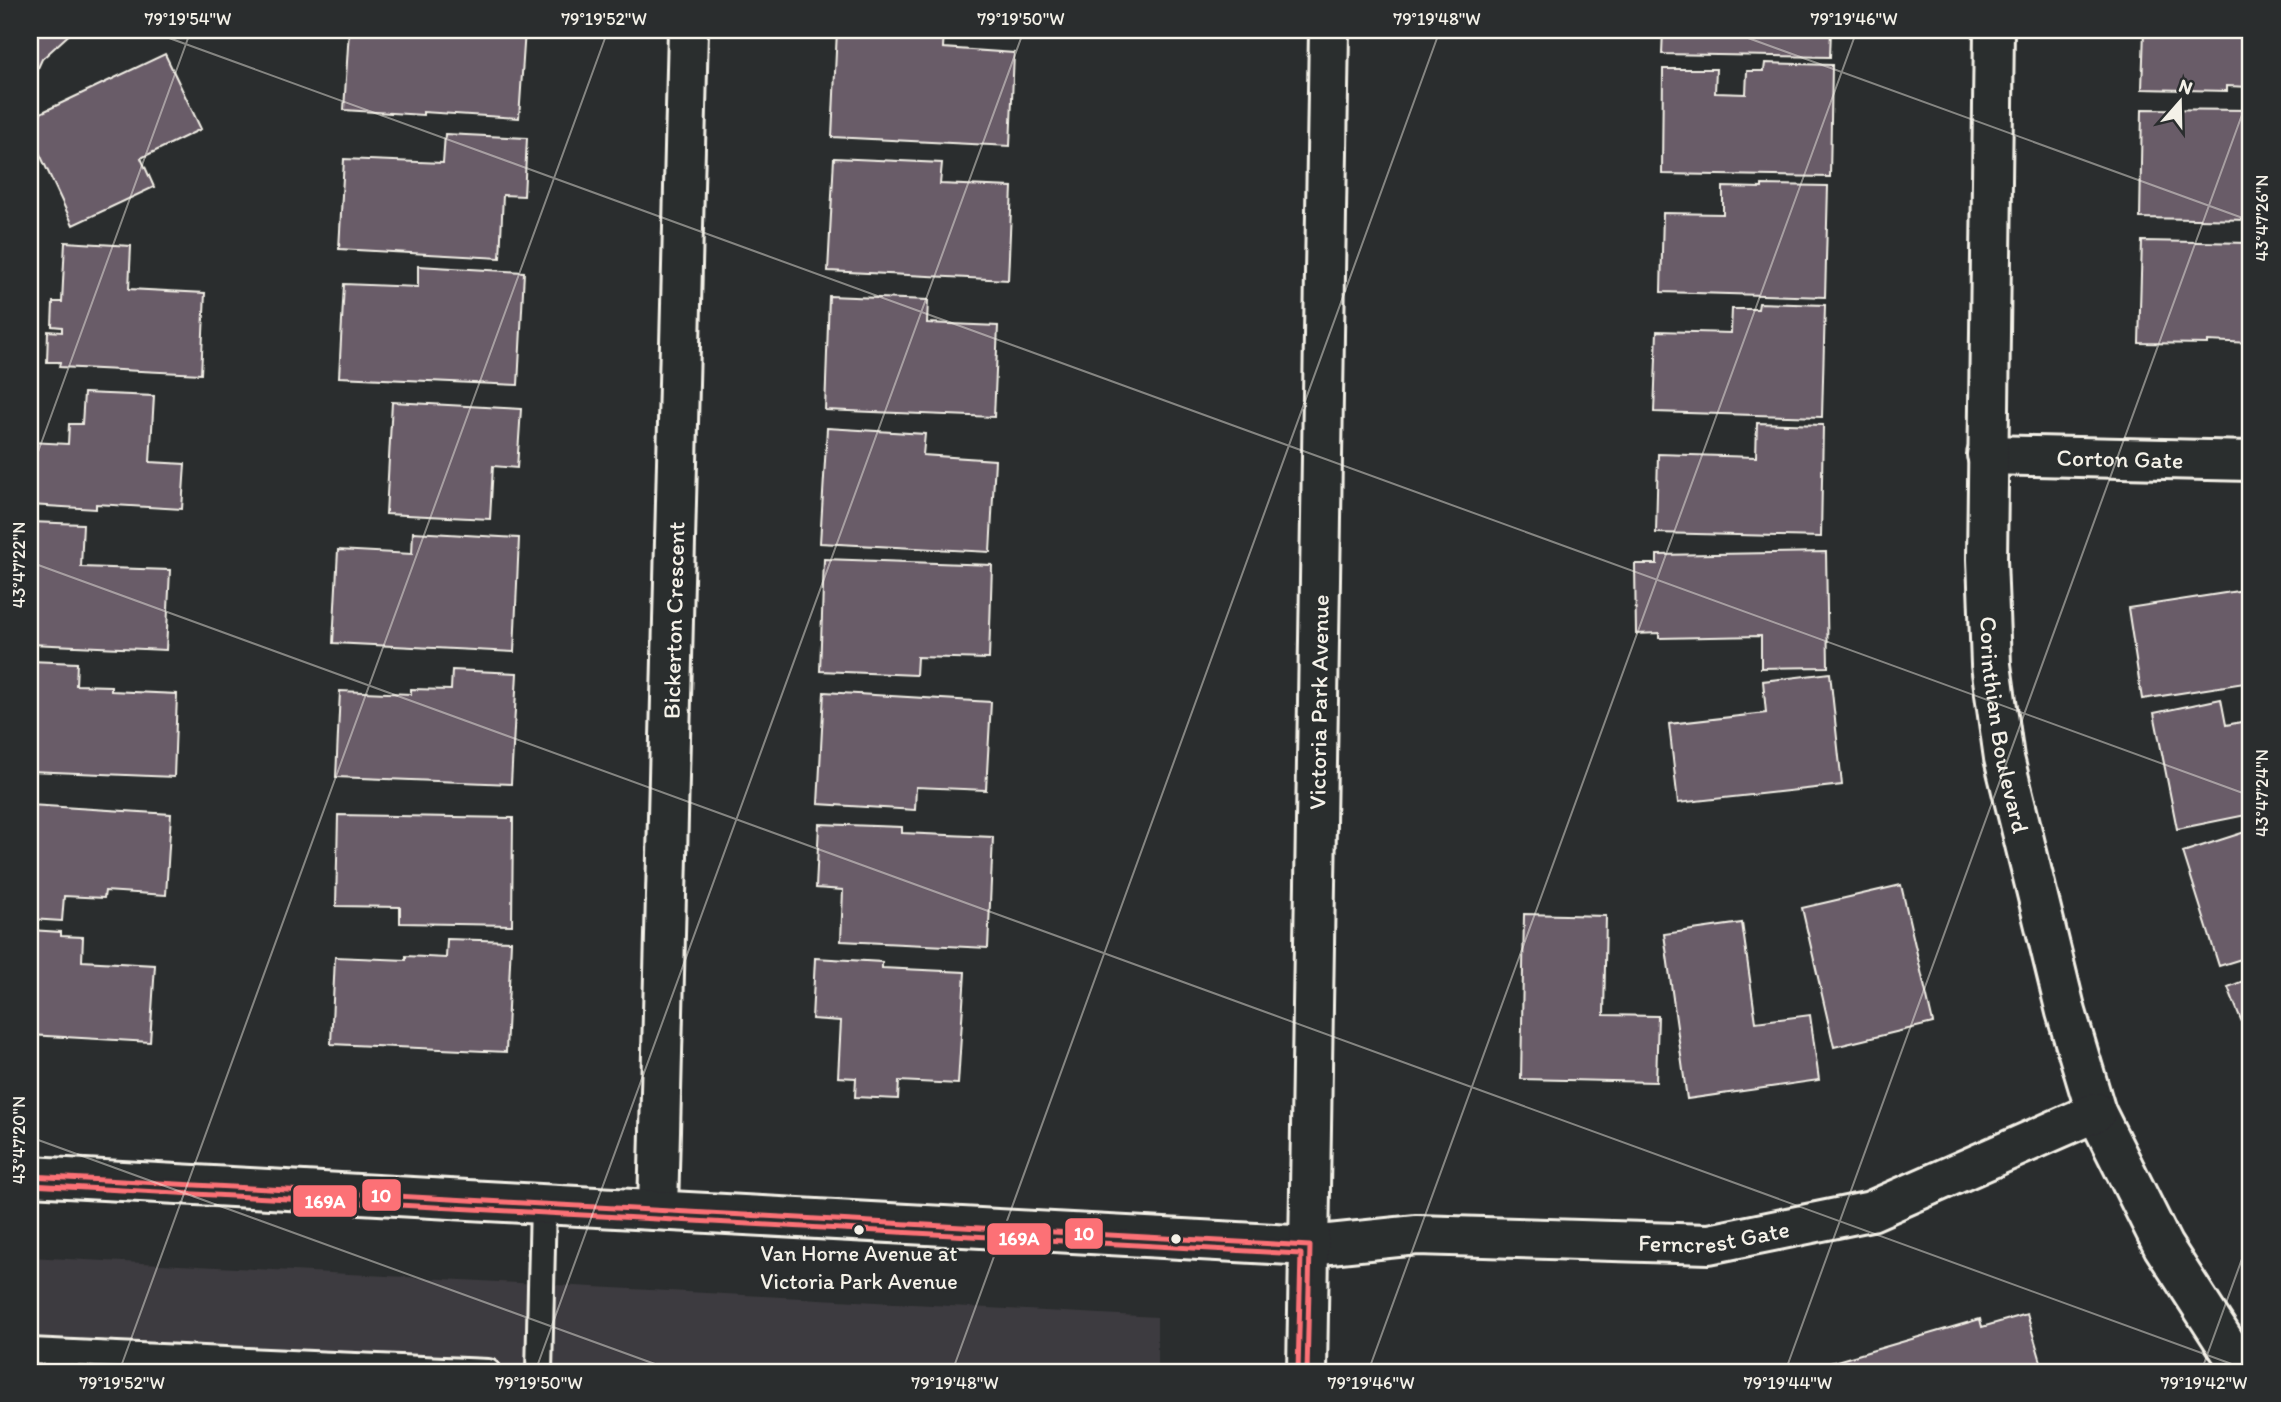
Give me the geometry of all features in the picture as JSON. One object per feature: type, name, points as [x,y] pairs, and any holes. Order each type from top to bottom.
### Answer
[{"type":"street","name":"Bickerton Crescent","points":[[659,1210],[688,30]]},
{"type":"street","name":"Victoria Park Avenue","points":[[1307,1372],[1329,30]]},
{"type":"street","name":"Corinthian Boulevard","points":[[1994,30],[1987,559],[1991,665],[2004,758],[2066,1012],[2096,1112],[2163,1246],[2244,1372]]},
{"type":"street","name":"Corton Gate","points":[[1987,455],[2251,461]]},
{"type":"street","name":"Ferncrest Gate","points":[[30,1176],[1310,1245],[1417,1235],[1709,1244],[1871,1211],[2096,1112]]},
{"type":"lane","points":[[539,1372],[543,1203]]},
{"type":"lane","points":[[30,1351],[488,1372]]},
{"type":"shaded area","points":[[30,1257],[1157,1317],[1157,1372],[30,1372]]},
{"type":"building","points":[[30,30],[74,30],[42,59],[38,68],[30,65]]},
{"type":"building","points":[[349,30],[525,30],[519,118],[344,110]]},
{"type":"building","points":[[837,30],[944,30],[943,48],[1014,53],[1010,146],[832,137]]},
{"type":"building","points":[[1663,30],[1831,30],[1830,57],[1662,54]]},
{"type":"building","points":[[2144,30],[2251,30],[2251,87],[2227,86],[2227,91],[2142,89]]},
{"type":"building","points":[[165,54],[201,129],[141,158],[154,187],[73,225],[30,133],[30,118]]},
{"type":"building","points":[[1765,63],[1832,65],[1830,177],[1662,174],[1663,69],[1716,69],[1715,93],[1746,94],[1747,71],[1764,71]]},
{"type":"building","points":[[2142,109],[2251,110],[2251,220],[2140,218]]},
{"type":"building","points":[[445,134],[527,138],[524,196],[503,195],[500,258],[339,249],[344,159],[443,163]]},
{"type":"building","points":[[834,158],[942,163],[940,184],[1012,187],[1008,280],[828,271]]},
{"type":"building","points":[[1762,185],[1828,186],[1825,297],[1661,292],[1663,213],[1723,214],[1723,187],[1762,188]]},
{"type":"building","points":[[2142,241],[2251,243],[2251,343],[2139,343]]},
{"type":"building","points":[[65,242],[131,246],[129,289],[205,293],[201,374],[59,367],[60,362],[47,362],[48,331],[62,332],[62,327],[52,326],[53,302],[62,302]]},
{"type":"building","points":[[418,266],[524,272],[518,385],[339,377],[344,284],[418,287]]},
{"type":"building","points":[[829,296],[928,300],[927,323],[998,326],[994,417],[825,410]]},
{"type":"building","points":[[1759,303],[1825,305],[1822,417],[1654,412],[1657,331],[1731,333],[1732,309],[1758,309]]},
{"type":"building","points":[[84,393],[154,396],[150,462],[185,464],[182,509],[96,504],[96,509],[30,505],[30,442],[68,444],[69,424],[82,424]]},
{"type":"building","points":[[392,402],[521,409],[517,468],[493,466],[490,519],[386,514]]},
{"type":"building","points":[[1757,423],[1823,425],[1821,537],[1656,533],[1658,454],[1756,457]]},
{"type":"building","points":[[827,428],[925,434],[923,455],[995,460],[990,552],[820,543]]},
{"type":"building","points":[[30,522],[83,524],[81,567],[170,570],[166,650],[30,644]]},
{"type":"building","points":[[413,532],[519,538],[514,652],[333,643],[338,550],[412,554]]},
{"type":"building","points":[[1826,552],[1828,667],[1761,668],[1761,636],[1659,638],[1659,633],[1636,634],[1635,564],[1657,564],[1657,555]]},
{"type":"building","points":[[824,559],[992,565],[989,659],[917,657],[916,675],[820,671]]},
{"type":"building","points":[[2251,589],[2251,682],[2142,699],[2128,608]]},
{"type":"building","points":[[30,661],[77,663],[76,685],[111,686],[111,691],[177,694],[174,777],[30,771]]},
{"type":"building","points":[[452,670],[517,673],[511,784],[336,777],[340,691],[411,694],[411,689],[451,690]]},
{"type":"building","points":[[1830,673],[1842,785],[1678,803],[1669,724],[1766,713],[1763,681]]},
{"type":"building","points":[[824,692],[991,702],[986,790],[916,787],[915,810],[818,804]]},
{"type":"building","points":[[2221,699],[2226,725],[2251,720],[2251,814],[2177,829],[2154,713]]},
{"type":"building","points":[[30,805],[171,814],[166,895],[105,891],[104,898],[64,896],[62,921],[30,919]]},
{"type":"building","points":[[338,815],[513,818],[512,925],[400,923],[400,907],[336,906]]},
{"type":"building","points":[[819,824],[902,827],[902,833],[993,837],[988,948],[841,941],[843,890],[816,888]]},
{"type":"building","points":[[2248,831],[2251,840],[2251,956],[2219,966],[2183,852]]},
{"type":"building","points":[[1901,885],[1933,1023],[1834,1047],[1802,908]]},
{"type":"building","points":[[1524,914],[1606,916],[1604,1015],[1658,1016],[1656,1082],[1521,1079]]},
{"type":"building","points":[[1742,923],[1756,1022],[1810,1015],[1819,1080],[1687,1099],[1664,934]]},
{"type":"building","points":[[30,930],[83,937],[82,961],[155,965],[150,1042],[30,1035]]},
{"type":"building","points":[[447,939],[511,941],[506,1052],[331,1044],[335,957],[406,960],[406,956],[446,958]]},
{"type":"building","points":[[815,958],[882,962],[882,968],[965,972],[958,1084],[899,1081],[898,1099],[855,1097],[856,1078],[838,1077],[841,1021],[812,1019]]},
{"type":"building","points":[[2251,978],[2251,1045],[2228,987]]},
{"type":"building","points":[[2027,1314],[2044,1372],[1832,1372],[1830,1363],[1980,1319],[1982,1327]]},
{"type":"transit line","name":"10","points":[[30,1176],[1310,1246],[1307,1372]]},
{"type":"transit line","name":"169A","points":[[30,1185],[1301,1254],[1298,1372]]},
{"type":"place","name":"Van Horne Avenue at Victoria Park Avenue","points":[[859,1230]]}]
